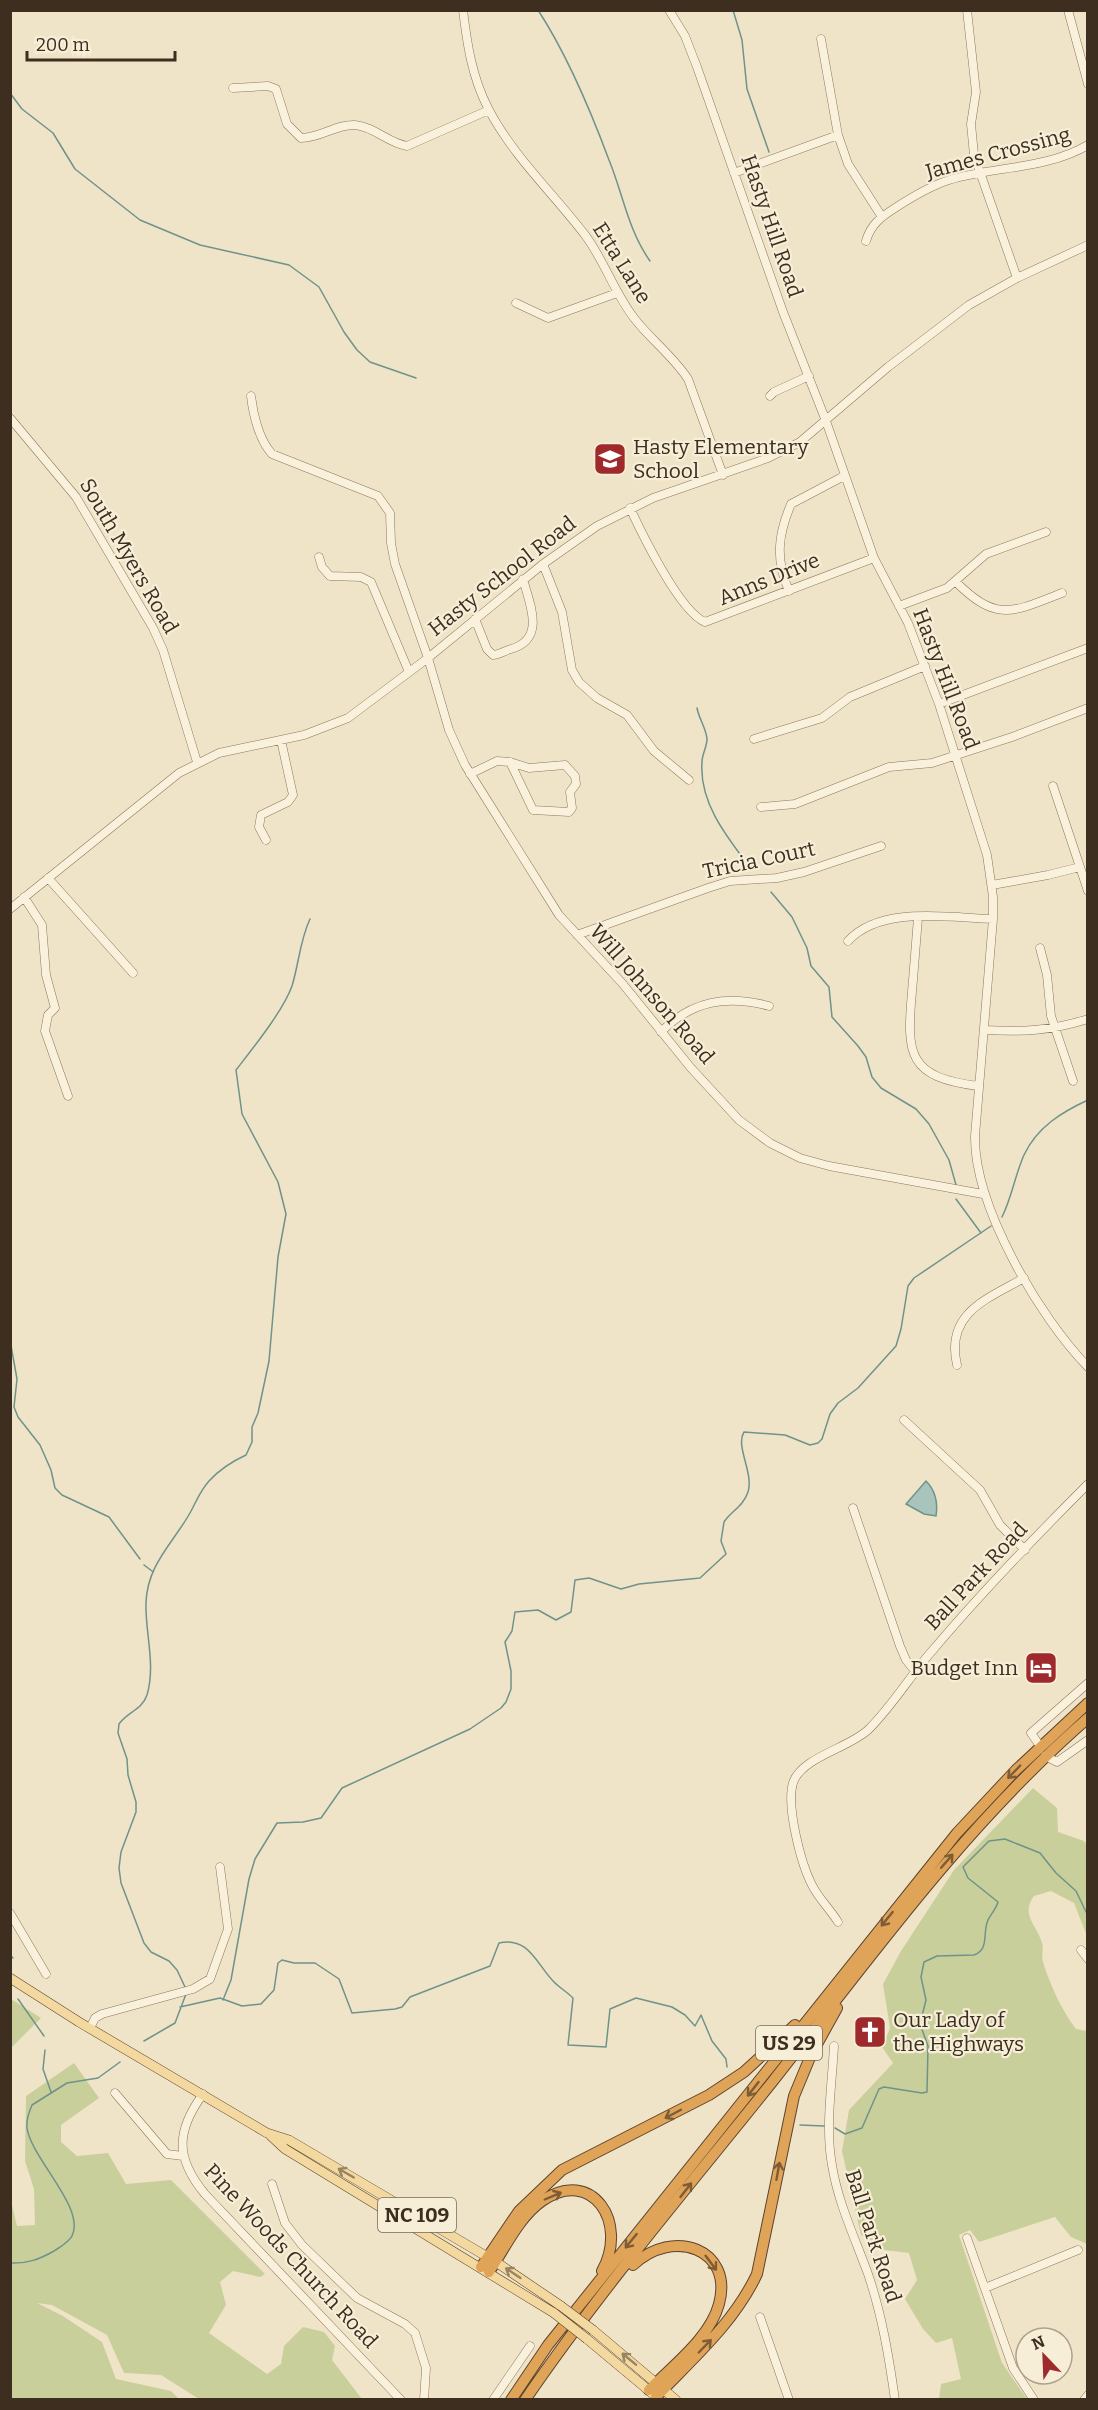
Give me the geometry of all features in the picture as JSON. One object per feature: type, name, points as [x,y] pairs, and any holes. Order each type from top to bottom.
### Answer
[{"type":"highway","name":"US 29","points":[[511,2400],[548,2344],[957,1833],[1040,1746],[1088,1703]]},
{"type":"highway","name":"US 29","points":[[525,2400],[610,2285],[864,1965],[985,1818],[1045,1756],[1088,1718]]},
{"type":"highway","points":[[657,2391],[728,2322],[745,2300],[757,2274],[794,2096],[811,2055],[864,1965]]},
{"type":"highway","points":[[488,2264],[519,2211],[562,2170],[709,2095],[744,2072],[786,2035],[846,1970]]},
{"type":"highway","points":[[488,2264],[527,2215],[542,2201],[568,2191],[585,2193],[597,2200],[606,2211],[612,2223],[613,2237],[605,2266],[590,2293]]},
{"type":"highway","points":[[610,2285],[639,2258],[655,2248],[672,2244],[698,2249],[717,2271],[721,2287],[719,2305],[711,2321],[657,2391]]},
{"type":"main road","name":"NC 109","points":[[12,1981],[267,2133],[289,2140],[593,2330],[657,2391]]},
{"type":"main road","name":"NC 109","points":[[558,2310],[587,2339],[657,2391],[676,2400]]},
{"type":"street","name":"Etta Lane","points":[[463,10],[473,67],[489,110],[539,180],[587,237],[617,294],[635,319],[680,367],[688,380],[723,475]]},
{"type":"street","name":"Hasty Hill Road","points":[[669,10],[685,36],[874,558],[899,606],[925,666],[957,755],[987,855],[992,885],[993,919],[974,1155],[983,1194],[1024,1278],[1059,1333],[1088,1367]]},
{"type":"street","points":[[967,10],[976,92],[971,140],[979,173],[1017,278]]},
{"type":"street","points":[[1068,10],[1088,84]]},
{"type":"street","points":[[820,39],[838,135],[848,164],[882,217]]},
{"type":"street","points":[[233,88],[268,86],[276,89],[287,124],[301,138],[355,125],[365,127],[399,145],[407,146],[489,110]]},
{"type":"street","points":[[734,173],[838,135]]},
{"type":"street","name":"James Crossing","points":[[866,241],[870,228],[882,217],[928,189],[948,180],[1044,162],[1088,146]]},
{"type":"street","name":"Hasty School Road","points":[[10,909],[163,784],[197,762],[239,748],[321,730],[348,718],[428,658],[523,579],[597,526],[630,508],[785,450],[826,421],[939,326],[1017,278],[1088,245]]},
{"type":"street","points":[[516,303],[548,318],[617,294]]},
{"type":"street","points":[[770,396],[809,376]]},
{"type":"street","name":"Will Johnson Road","points":[[251,396],[261,435],[272,454],[378,496],[385,504],[390,513],[391,543],[395,564],[428,658],[449,730],[470,774],[560,915],[739,1120],[770,1143],[800,1158],[829,1166],[983,1194]]},
{"type":"street","name":"South Myers Road","points":[[10,418],[76,497],[153,628],[163,650],[197,762]]},
{"type":"street","points":[[789,591],[783,578],[778,546],[791,504],[844,476]]},
{"type":"street","name":"Anns Drive","points":[[630,508],[663,572],[702,621],[720,618],[874,558]]},
{"type":"street","points":[[899,606],[956,582],[986,554],[1046,532]]},
{"type":"street","points":[[319,557],[322,567],[330,576],[361,577],[371,582],[409,672]]},
{"type":"street","points":[[543,564],[562,612],[572,670],[579,682],[597,698],[627,716],[654,751],[689,780]]},
{"type":"street","points":[[475,619],[485,644],[493,655],[524,644],[529,639],[533,627],[523,579]]},
{"type":"street","points":[[956,582],[975,602],[999,610],[1019,609],[1062,593]]},
{"type":"street","points":[[939,704],[1088,648]]},
{"type":"street","points":[[754,739],[822,718],[850,697],[925,666]]},
{"type":"street","points":[[761,807],[795,804],[889,767],[922,765],[957,755],[1088,708]]},
{"type":"street","points":[[266,840],[259,827],[261,815],[288,802],[293,795],[294,788],[281,740]]},
{"type":"street","points":[[470,774],[497,761],[510,762],[529,768],[565,765],[575,776],[576,784],[570,792],[572,808],[569,812],[533,810],[510,762]]},
{"type":"street","points":[[1053,786],[1088,891]]},
{"type":"street","name":"Tricia Court","points":[[577,935],[730,881],[777,878],[804,872],[881,846]]},
{"type":"street","points":[[992,885],[1048,876],[1080,867]]},
{"type":"street","points":[[48,878],[133,973]]},
{"type":"street","points":[[24,897],[37,916],[44,937],[46,975],[55,1008],[48,1015],[45,1031],[69,1096]]},
{"type":"street","points":[[918,918],[909,1023],[912,1051],[922,1067],[935,1077],[978,1086]]},
{"type":"street","points":[[848,941],[868,926],[892,920],[993,919]]},
{"type":"street","points":[[1040,948],[1047,975],[1049,1006],[1054,1030],[1072,1081]]},
{"type":"street","points":[[661,1032],[682,1013],[706,1003],[729,1000],[769,1006]]},
{"type":"street","points":[[984,1030],[1054,1030],[1088,1019]]},
{"type":"street","points":[[957,1365],[954,1344],[956,1332],[966,1315],[1024,1278]]},
{"type":"street","points":[[904,1420],[980,1490],[1000,1525],[1025,1550]]},
{"type":"street","name":"Ball Park Road","points":[[838,1922],[828,1905],[819,1897],[806,1870],[792,1811],[793,1784],[804,1767],[867,1731],[915,1671],[1088,1484]]},
{"type":"street","points":[[854,1508],[900,1646],[906,1660],[915,1671]]},
{"type":"street","points":[[1040,1746],[1031,1733],[1088,1683]]},
{"type":"street","points":[[1045,1756],[1057,1762],[1088,1740]]},
{"type":"street","points":[[90,2028],[95,2018],[102,2014],[193,1989],[210,1979],[228,1929],[220,1867]]},
{"type":"street","points":[[10,1913],[46,1974]]},
{"type":"street","points":[[1081,1950],[1088,1959]]},
{"type":"street","name":"Ball Park Road","points":[[834,2046],[830,2127],[831,2163],[840,2199],[879,2312],[895,2400]]},
{"type":"street","points":[[115,2093],[167,2154],[183,2156]]},
{"type":"street","name":"Pine Woods Church Road","points":[[202,2094],[185,2124],[183,2156],[190,2176],[401,2400]]},
{"type":"street","points":[[272,2184],[285,2223],[302,2245],[356,2297],[405,2324],[415,2333],[426,2372],[424,2400]]},
{"type":"street","points":[[967,2238],[1013,2368],[1034,2400]]},
{"type":"street","points":[[985,2289],[1078,2250]]},
{"type":"street","points":[[760,2317],[789,2400]]},
{"type":"street","points":[[493,2400],[530,2346]]},
{"type":"street","points":[[1084,2400],[1088,2395]]},
{"type":"green space","points":[[1033,1788],[1057,1808],[1058,1832],[1084,1841],[1087,1845],[1087,1936],[1074,1903],[1051,1891],[1034,1896],[1030,1903],[1029,1914],[1042,1943],[1043,1962],[1056,1997],[1076,2029],[1087,2031],[1087,2244],[1071,2237],[1055,2217],[979,2242],[970,2230],[959,2235],[1002,2363],[1014,2380],[1014,2386],[1018,2386],[1027,2399],[939,2399],[941,2384],[961,2379],[952,2338],[936,2343],[923,2329],[905,2299],[917,2280],[909,2253],[884,2250],[861,2235],[842,2151],[849,2110],[893,2063],[882,2047],[890,2028],[883,1984],[901,1951],[954,1870]]},
{"type":"green space","points":[[11,1999],[41,2018],[10,2048]]},
{"type":"green space","points":[[74,2063],[99,2098],[61,2125],[61,2142],[77,2156],[108,2153],[126,2184],[171,2180],[265,2274],[260,2277],[233,2271],[220,2282],[226,2305],[209,2333],[267,2374],[281,2364],[284,2346],[303,2327],[324,2332],[335,2346],[332,2360],[362,2399],[199,2399],[161,2375],[124,2373],[107,2335],[52,2305],[37,2303],[63,2316],[102,2342],[116,2379],[171,2391],[179,2399],[11,2399],[11,2201],[17,2226],[35,2225],[34,2189],[25,2161],[26,2096]]},
{"type":"water","points":[[926,1481],[935,1497],[936,1516],[924,1514],[906,1504]]},
{"type":"waterway","points":[[538,10],[578,83],[614,173],[636,237],[650,261]]},
{"type":"waterway","points":[[733,10],[742,40],[747,89],[769,152]]},
{"type":"waterway","points":[[10,93],[22,109],[53,133],[75,169],[140,220],[200,245],[289,265],[319,287],[344,332],[357,350],[370,362],[416,378]]},
{"type":"waterway","points":[[697,708],[707,739],[702,762],[702,777],[709,805],[723,830],[749,866]]},
{"type":"waterway","points":[[771,892],[792,917],[807,948],[811,966],[829,987],[832,1017],[866,1057],[872,1077],[881,1088],[916,1109],[929,1124],[949,1160],[956,1185]]},
{"type":"waterway","points":[[185,1987],[177,1970],[169,1961],[151,1952],[144,1943],[121,1883],[119,1868],[121,1852],[136,1812],[136,1802],[128,1775],[127,1759],[118,1733],[119,1724],[142,1704],[150,1684],[146,1603],[147,1589],[156,1566],[206,1485],[231,1463],[246,1455],[252,1442],[252,1427],[258,1413],[269,1361],[278,1257],[286,1214],[278,1182],[242,1114],[236,1070],[288,996],[310,919]]},
{"type":"waterway","points":[[1002,1217],[1029,1145],[1043,1128],[1060,1115],[1088,1100]]},
{"type":"waterway","points":[[956,1199],[981,1233]]},
{"type":"waterway","points":[[223,2000],[231,1980],[249,1879],[255,1859],[277,1823],[303,1822],[321,1818],[342,1788],[470,1729],[501,1708],[511,1689],[511,1671],[505,1642],[512,1631],[515,1612],[538,1610],[556,1620],[571,1612],[575,1580],[589,1578],[621,1589],[639,1584],[700,1578],[726,1554],[721,1541],[724,1522],[748,1492],[749,1477],[742,1445],[744,1432],[785,1435],[810,1445],[818,1443],[822,1439],[830,1414],[838,1403],[858,1388],[896,1346],[908,1286],[914,1278],[991,1226]]},
{"type":"waterway","points":[[10,1340],[17,1379],[14,1407],[18,1417],[40,1445],[51,1470],[55,1488],[62,1495],[109,1517],[140,1559]]},
{"type":"waterway","points":[[144,1565],[152,1571]]},
{"type":"waterway","points":[[835,2128],[845,2134],[862,2128],[879,2089],[884,2087],[927,2092],[928,2046],[920,2024],[926,2000],[921,1977],[924,1962],[937,1956],[974,1955],[982,1949],[986,1925],[998,1902],[968,1878],[963,1867],[989,1841],[1005,1839],[1040,1853],[1056,1873],[1076,1891],[1088,1916]]},
{"type":"waterway","points":[[180,2007],[220,1998],[242,2006],[261,2004],[274,1990],[278,1963],[282,1960],[294,1963],[315,1963],[339,1979],[352,2013],[395,2009],[402,2007],[410,1997],[490,1966],[499,1943],[509,1942],[525,1948],[554,1982],[573,1998],[568,2045],[606,2047],[610,2009],[636,1998],[672,2007],[685,2015],[695,2026],[701,2015],[712,2041],[726,2059],[727,2067]]},
{"type":"waterway","points":[[10,1955],[13,1958]]},
{"type":"waterway","points":[[144,2041],[175,2023],[186,1994]]},
{"type":"waterway","points":[[18,1999],[44,2036]]},
{"type":"waterway","points":[[45,2050],[43,2069],[51,2092]]},
{"type":"waterway","points":[[10,2263],[22,2263],[54,2251],[71,2238],[74,2225],[65,2197],[31,2140],[27,2125],[32,2105],[67,2083],[98,2078],[120,2062]]},
{"type":"waterway","points":[[800,2125],[824,2126]]},
{"type":"place","name":"Hasty Elementary School","points":[[610,459]]},
{"type":"place","name":"Budget Inn","points":[[1041,1668]]},
{"type":"place","name":"Our Lady of the Highways","points":[[870,2032]]}]
